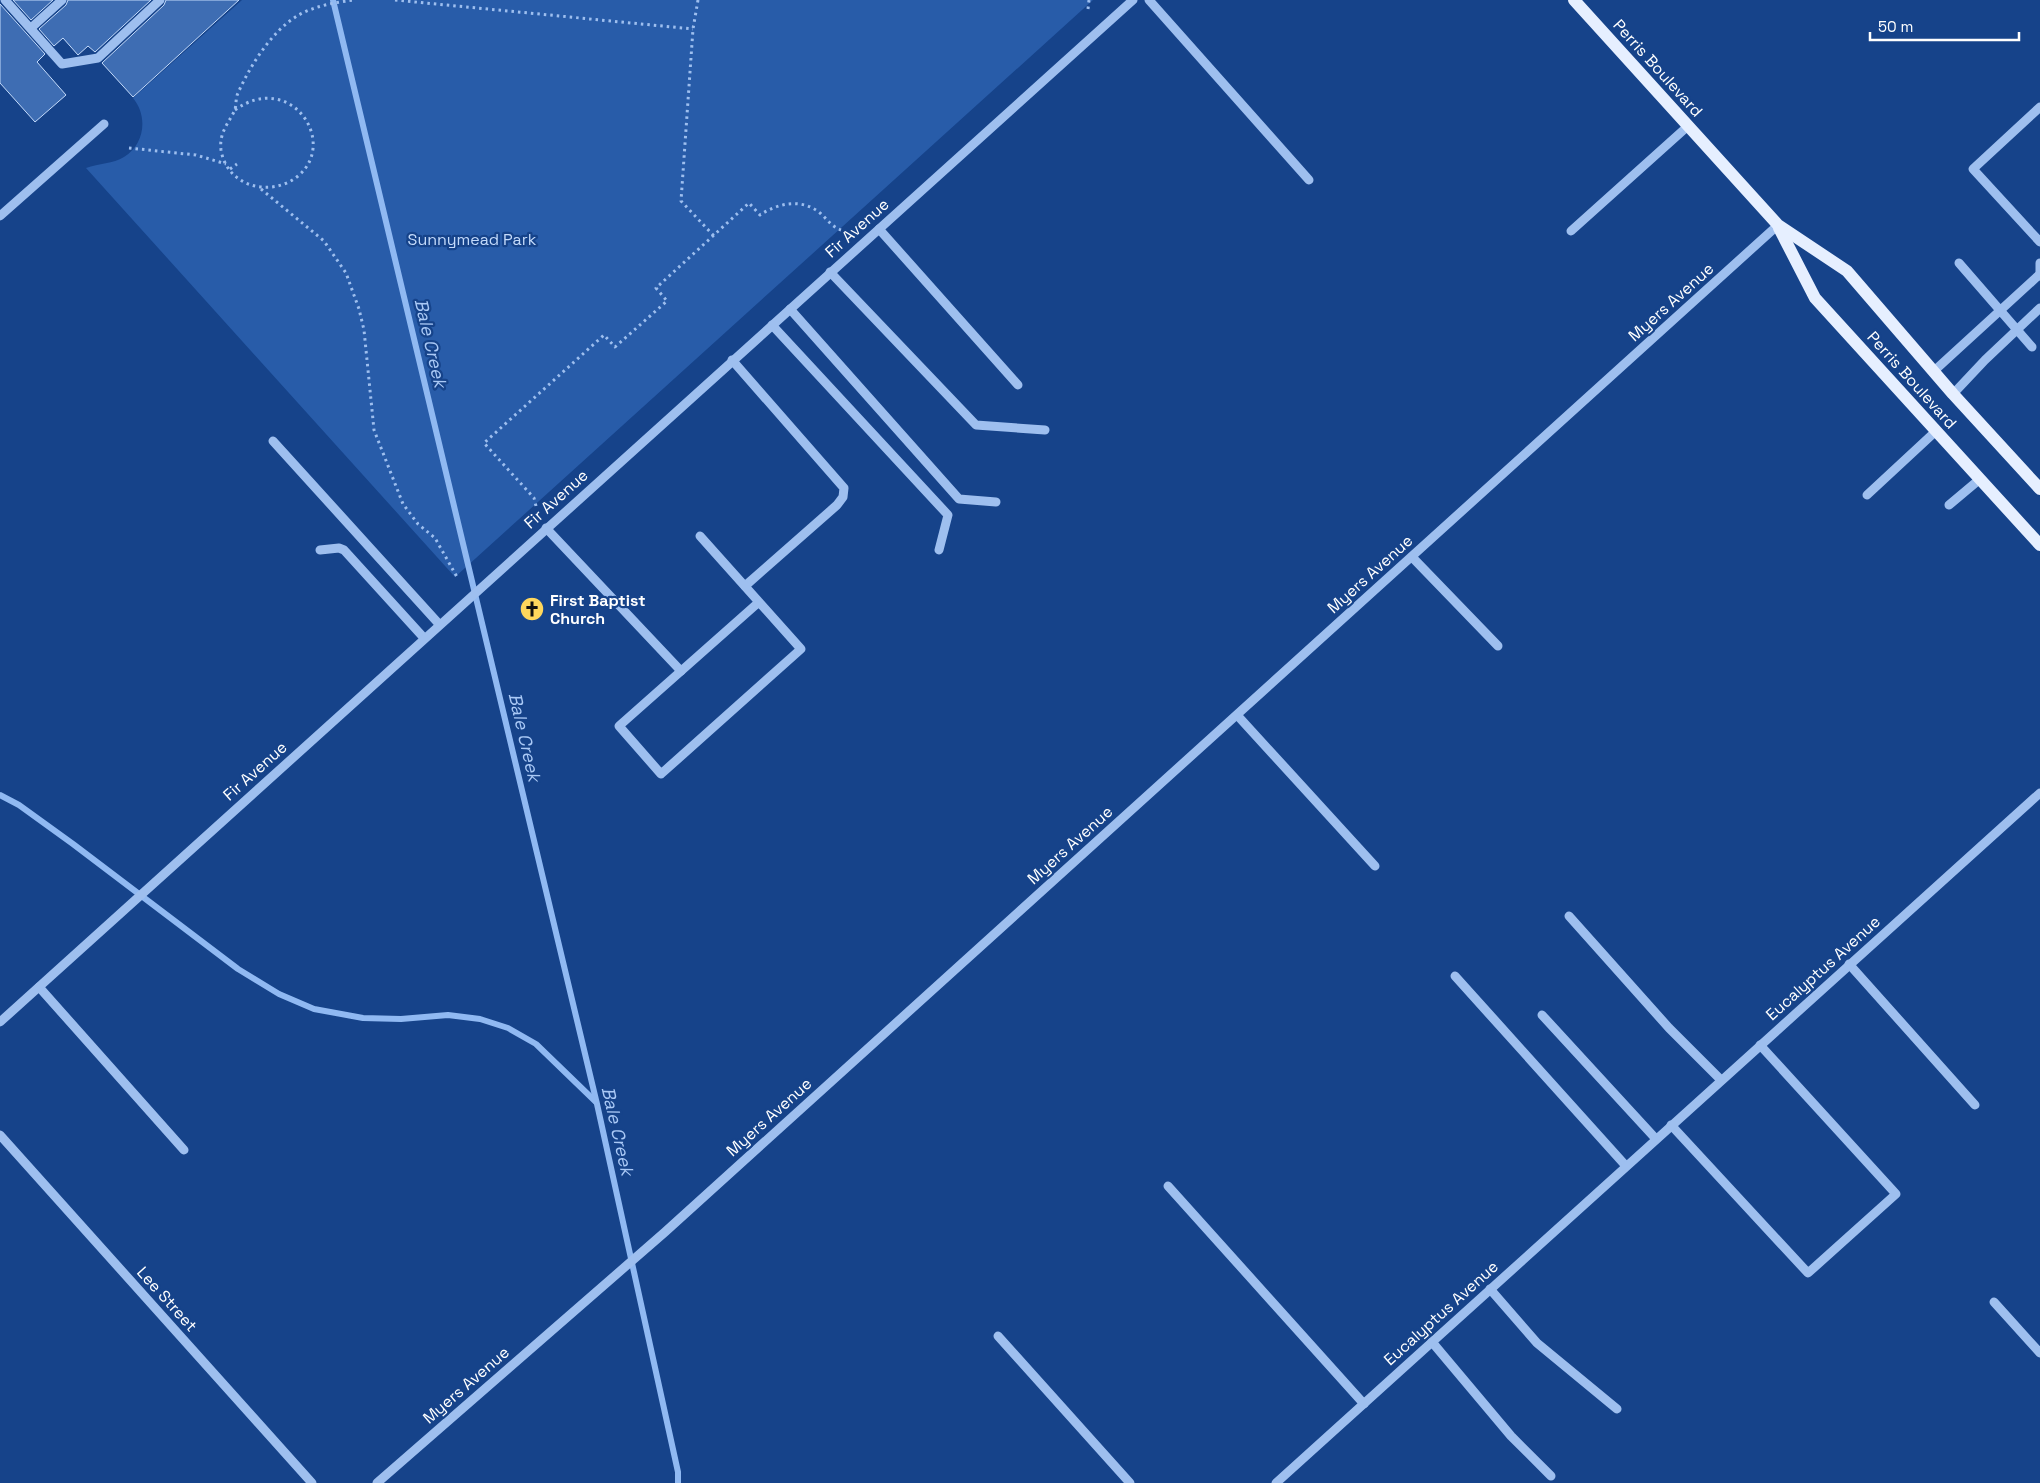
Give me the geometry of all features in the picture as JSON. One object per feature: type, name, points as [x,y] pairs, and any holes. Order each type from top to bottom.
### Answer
[{"type":"main road","name":"Perris Boulevard","points":[[1574,0],[1778,225],[1847,272],[1953,394],[2040,489]]},
{"type":"main road","name":"Perris Boulevard","points":[[1778,225],[1815,298],[2040,545]]},
{"type":"street","points":[[6,0],[62,64],[98,58],[160,0]]},
{"type":"street","points":[[31,28],[62,0]]},
{"type":"street","name":"Fir Avenue","points":[[0,1022],[1133,0]]},
{"type":"street","points":[[1149,0],[1309,180]]},
{"type":"street","points":[[2040,107],[1973,169],[2040,242]]},
{"type":"street","points":[[0,216],[104,124]]},
{"type":"street","points":[[1571,230],[1688,126]]},
{"type":"street","name":"Myers Avenue","points":[[377,1483],[665,1232],[1778,225]]},
{"type":"street","points":[[879,228],[1018,385]]},
{"type":"street","points":[[1934,371],[2040,275],[2040,263]]},
{"type":"street","points":[[1959,264],[2032,346]]},
{"type":"street","points":[[830,272],[976,425],[1045,430]]},
{"type":"street","points":[[1953,394],[2040,308]]},
{"type":"street","points":[[790,309],[960,499],[996,502]]},
{"type":"street","points":[[772,325],[948,515],[939,550]]},
{"type":"street","points":[[732,360],[844,488],[843,497],[837,504],[745,586]]},
{"type":"street","points":[[1867,495],[1936,431]]},
{"type":"street","points":[[273,441],[439,624]]},
{"type":"street","points":[[1949,505],[1980,479]]},
{"type":"street","points":[[546,528],[681,671]]},
{"type":"street","points":[[700,536],[745,586],[801,649],[661,774],[619,726],[759,602]]},
{"type":"street","points":[[320,550],[339,548],[344,550],[424,638]]},
{"type":"street","points":[[1412,556],[1498,646]]},
{"type":"street","points":[[1237,715],[1375,866]]},
{"type":"street","name":"Eucalyptus Avenue","points":[[1276,1483],[2040,793]]},
{"type":"street","points":[[1569,916],[1669,1028],[1722,1080]]},
{"type":"street","points":[[1850,964],[1975,1105]]},
{"type":"street","points":[[1455,976],[1626,1166]]},
{"type":"street","points":[[39,987],[184,1150]]},
{"type":"street","points":[[1542,1015],[1656,1139]]},
{"type":"street","points":[[1672,1125],[1808,1273],[1882,1207],[1896,1194],[1760,1045]]},
{"type":"street","name":"Lee Street","points":[[0,1135],[312,1483]]},
{"type":"street","points":[[1168,1186],[1364,1404]]},
{"type":"street","points":[[1490,1288],[1537,1342],[1617,1409]]},
{"type":"street","points":[[1994,1302],[2040,1353]]},
{"type":"street","points":[[998,1336],[1130,1483]]},
{"type":"street","points":[[1432,1342],[1511,1436],[1551,1476]]},
{"type":"path","points":[[235,110],[236,96],[248,74],[269,43],[287,24],[307,12],[355,0]]},
{"type":"path","points":[[395,0],[693,29]]},
{"type":"path","points":[[698,0],[693,29],[681,201],[714,236]]},
{"type":"path","points":[[1088,8],[1089,0]]},
{"type":"path","points":[[260,98],[274,98],[288,102],[299,110],[307,122],[312,135],[312,149],[308,163],[300,174],[288,183],[275,188],[260,188],[246,184],[230,169],[226,164],[222,150],[222,136],[226,122],[235,110],[246,102],[260,98]]},
{"type":"path","points":[[129,148],[196,155],[226,164]]},
{"type":"path","points":[[230,169],[237,164]]},
{"type":"path","points":[[260,188],[324,241],[346,273],[360,309],[364,330],[374,430],[404,504],[418,524],[435,538],[457,577]]},
{"type":"path","points":[[536,506],[534,498],[484,443],[604,335],[615,347],[667,301],[656,288],[749,203],[760,215],[784,204],[805,206],[817,211],[835,228],[842,230]]},
{"type":"green space","name":"Sunnymead Park","points":[[242,0],[1093,0],[455,577],[86,168],[115,161],[131,151],[140,137],[142,129],[141,113],[133,98]]},
{"type":"building","points":[[13,0],[53,0],[31,20]]},
{"type":"building","points":[[68,0],[151,0],[95,52],[88,46],[78,55],[63,38],[54,46],[39,29],[66,5]]},
{"type":"building","points":[[166,0],[239,0],[133,97],[102,63],[164,5]]},
{"type":"building","points":[[0,4],[45,54],[37,62],[66,95],[35,122],[0,83]]},
{"type":"waterway","name":"Bale Creek","points":[[333,0],[597,1104],[678,1472],[678,1483]]},
{"type":"waterway","points":[[0,795],[19,805],[73,844],[238,969],[279,994],[314,1009],[363,1018],[401,1019],[448,1015],[480,1019],[508,1028],[536,1044],[596,1102]]},
{"type":"place","name":"First Baptist Church","points":[[532,609]]}]
